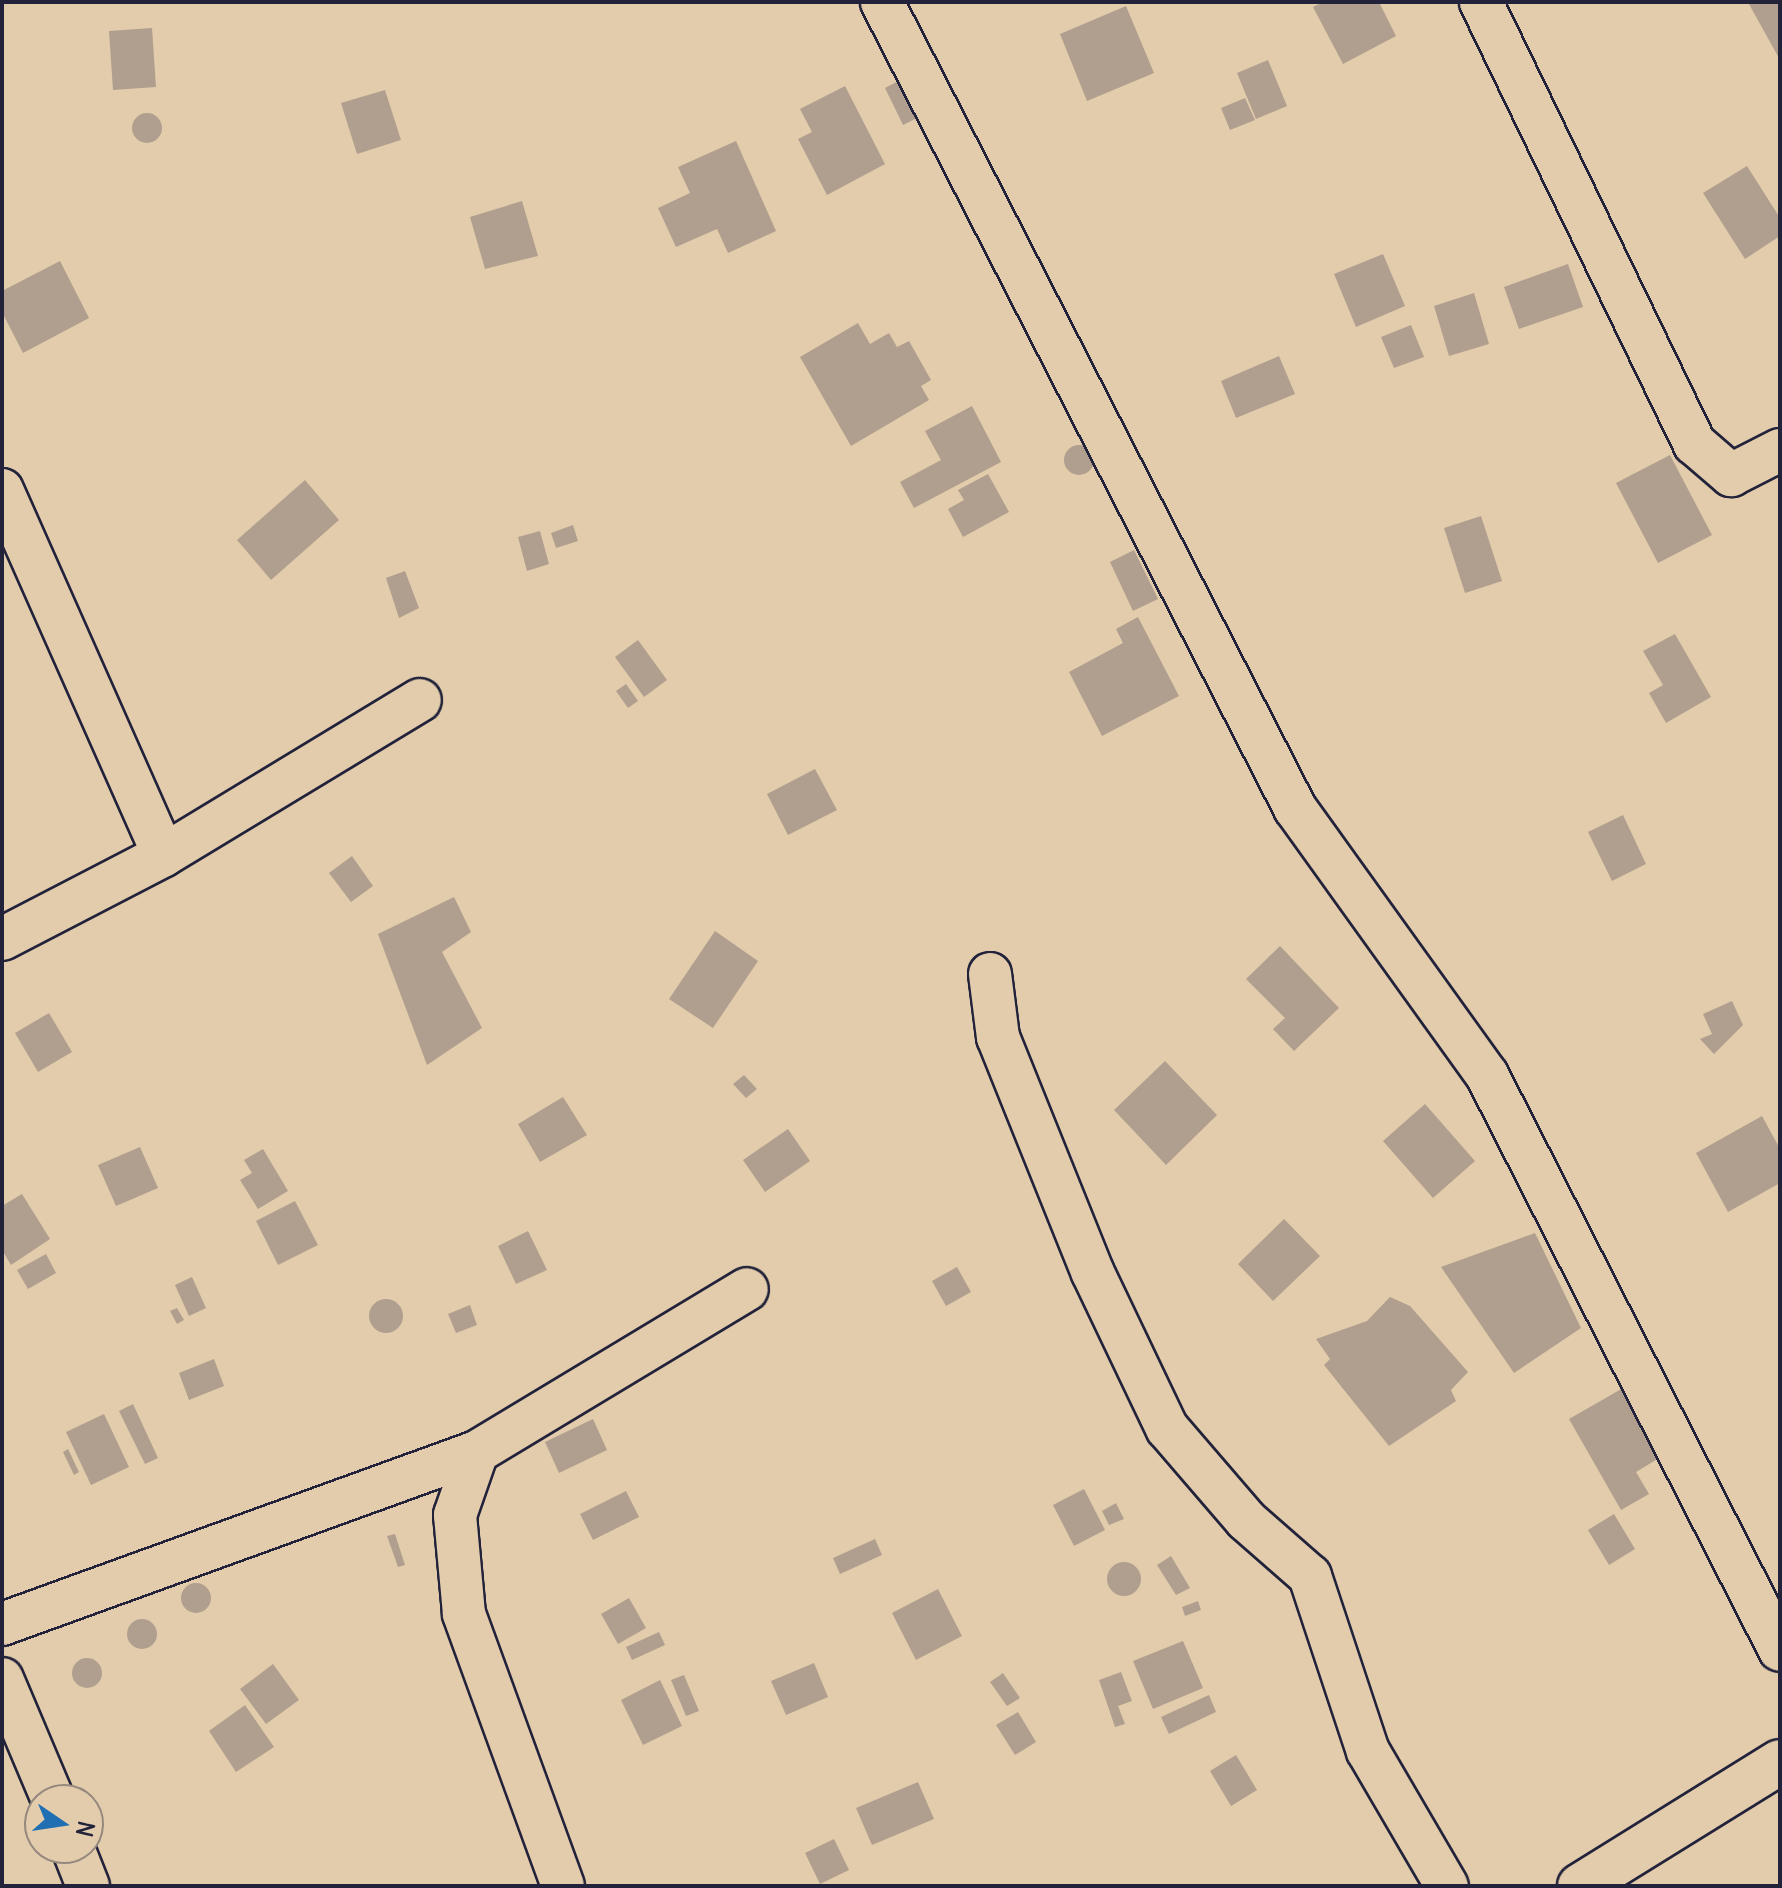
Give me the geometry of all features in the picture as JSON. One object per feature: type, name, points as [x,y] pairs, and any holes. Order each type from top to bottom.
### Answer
[{"type":"main road","points":[[1580,1886],[1780,1762]]},
{"type":"street","points":[[882,2],[1295,808],[1487,1075],[1780,1650]]},
{"type":"street","points":[[1481,2],[1695,444],[1731,475],[1780,450]]},
{"type":"street","points":[[2,490],[164,855]]},
{"type":"street","points":[[2,939],[164,855],[420,700]]},
{"type":"street","points":[[990,974],[998,1037],[1093,1273],[1167,1428],[1246,1520],[1310,1576],[1368,1751],[1447,1886]]},
{"type":"street","points":[[2,1624],[477,1452],[747,1289]]},
{"type":"street","points":[[477,1452],[455,1515],[464,1614],[563,1886]]},
{"type":"street","points":[[2,1679],[46,1784]]},
{"type":"street","points":[[79,1864],[88,1886]]},
{"type":"building","points":[[1323,2],[1379,2],[1396,36],[1343,64],[1313,7]]},
{"type":"building","points":[[1780,2],[1780,60],[1749,4]]},
{"type":"building","points":[[1126,6],[1154,73],[1087,101],[1060,34]]},
{"type":"building","points":[[152,28],[156,87],[113,90],[109,31]]},
{"type":"building","points":[[1268,60],[1287,106],[1256,119],[1237,73]]},
{"type":"building","points":[[904,78],[923,115],[903,125],[885,88]]},
{"type":"building","points":[[845,86],[885,164],[827,195],[798,139],[812,132],[800,109]]},
{"type":"building","points":[[385,90],[401,140],[357,154],[341,103]]},
{"type":"building","points":[[1245,98],[1255,120],[1230,130],[1221,108]]},
{"type":"building","points":[[147,113],[158,117],[162,128],[158,139],[147,143],[136,139],[132,128],[136,117]]},
{"type":"building","points":[[736,141],[776,231],[728,253],[717,229],[676,247],[658,208],[690,193],[678,167]]},
{"type":"building","points":[[1747,166],[1780,218],[1780,236],[1745,259],[1703,193]]},
{"type":"building","points":[[522,201],[538,256],[485,269],[470,217]]},
{"type":"building","points":[[1383,254],[1405,306],[1356,327],[1334,274]]},
{"type":"building","points":[[60,261],[89,318],[23,353],[2,312],[2,291]]},
{"type":"building","points":[[1568,264],[1583,307],[1519,329],[1504,287]]},
{"type":"building","points":[[1474,293],[1489,344],[1449,356],[1434,306]]},
{"type":"building","points":[[858,323],[870,344],[889,333],[897,347],[909,341],[931,380],[921,386],[929,400],[851,446],[800,357]]},
{"type":"building","points":[[1411,325],[1424,357],[1394,368],[1381,337]]},
{"type":"building","points":[[1279,356],[1295,394],[1236,418],[1221,381]]},
{"type":"building","points":[[972,406],[1001,462],[914,508],[900,482],[941,460],[925,431]]},
{"type":"building","points":[[1079,445],[1090,449],[1094,460],[1090,471],[1079,475],[1068,471],[1064,460],[1068,449]]},
{"type":"building","points":[[1670,455],[1712,535],[1658,563],[1616,483]]},
{"type":"building","points":[[988,474],[1009,512],[963,537],[948,509],[964,500],[958,490]]},
{"type":"building","points":[[305,480],[339,520],[271,580],[237,540]]},
{"type":"building","points":[[1481,516],[1502,581],[1465,593],[1444,528]]},
{"type":"building","points":[[573,525],[578,541],[556,548],[551,533]]},
{"type":"building","points":[[540,531],[549,564],[527,571],[518,537]]},
{"type":"building","points":[[1134,550],[1158,599],[1133,611],[1110,562]]},
{"type":"building","points":[[405,571],[419,608],[399,618],[386,578]]},
{"type":"building","points":[[1138,617],[1179,696],[1102,736],[1069,672],[1123,643],[1116,629]]},
{"type":"building","points":[[1675,634],[1711,697],[1666,723],[1649,693],[1663,685],[1643,651]]},
{"type":"building","points":[[638,640],[667,680],[644,697],[615,657]]},
{"type":"building","points":[[626,684],[638,701],[628,708],[616,691]]},
{"type":"building","points":[[815,769],[837,810],[788,835],[767,794]]},
{"type":"building","points":[[1623,815],[1646,864],[1612,881],[1588,832]]},
{"type":"building","points":[[352,856],[373,886],[351,902],[329,873]]},
{"type":"building","points":[[454,897],[471,932],[442,952],[482,1028],[427,1065],[378,934]]},
{"type":"building","points":[[715,931],[758,961],[713,1028],[669,999]]},
{"type":"building","points":[[1280,946],[1339,1008],[1294,1051],[1273,1029],[1285,1018],[1246,979]]},
{"type":"building","points":[[1732,1001],[1743,1025],[1714,1054],[1700,1039],[1712,1034],[1703,1014]]},
{"type":"building","points":[[49,1013],[72,1052],[38,1072],[15,1033]]},
{"type":"building","points":[[1165,1061],[1217,1115],[1166,1165],[1114,1110]]},
{"type":"building","points":[[744,1075],[757,1089],[746,1098],[733,1084]]},
{"type":"building","points":[[563,1097],[587,1135],[540,1162],[518,1124]]},
{"type":"building","points":[[1425,1104],[1475,1161],[1433,1198],[1383,1141]]},
{"type":"building","points":[[1762,1116],[1780,1149],[1780,1183],[1728,1212],[1696,1153]]},
{"type":"building","points":[[788,1129],[810,1161],[765,1192],[743,1160]]},
{"type":"building","points":[[140,1147],[158,1188],[116,1206],[98,1165]]},
{"type":"building","points":[[263,1149],[288,1191],[258,1209],[240,1180],[252,1173],[244,1160]]},
{"type":"building","points":[[22,1194],[50,1239],[11,1265],[2,1250],[2,1206]]},
{"type":"building","points":[[295,1201],[318,1245],[278,1265],[256,1221]]},
{"type":"building","points":[[1284,1219],[1320,1256],[1273,1301],[1238,1264]]},
{"type":"building","points":[[528,1231],[547,1270],[516,1284],[498,1246]]},
{"type":"building","points":[[1535,1233],[1581,1328],[1514,1373],[1441,1267]]},
{"type":"building","points":[[46,1254],[56,1273],[28,1289],[17,1270]]},
{"type":"building","points":[[957,1267],[971,1292],[946,1306],[932,1281]]},
{"type":"building","points":[[192,1277],[206,1308],[189,1316],[175,1285]]},
{"type":"building","points":[[1390,1297],[1410,1306],[1468,1372],[1451,1390],[1456,1401],[1389,1446],[1324,1365],[1330,1359],[1316,1339],[1367,1321]]},
{"type":"building","points":[[386,1299],[398,1304],[403,1316],[398,1328],[386,1333],[374,1328],[369,1316],[374,1304]]},
{"type":"building","points":[[470,1305],[477,1325],[456,1333],[448,1314]]},
{"type":"building","points":[[177,1308],[184,1320],[177,1324],[170,1311]]},
{"type":"building","points":[[214,1359],[224,1386],[189,1400],[179,1373]]},
{"type":"building","points":[[1630,1384],[1669,1452],[1636,1472],[1649,1494],[1621,1510],[1569,1419]]},
{"type":"building","points":[[133,1404],[158,1458],[145,1464],[119,1411]]},
{"type":"building","points":[[104,1414],[129,1467],[91,1485],[66,1432]]},
{"type":"building","points":[[593,1419],[607,1450],[559,1473],[545,1442]]},
{"type":"building","points":[[68,1449],[79,1472],[74,1475],[63,1452]]},
{"type":"building","points":[[1084,1489],[1105,1530],[1074,1546],[1053,1505]]},
{"type":"building","points":[[626,1491],[639,1517],[593,1540],[580,1514]]},
{"type":"building","points":[[1116,1503],[1124,1519],[1109,1525],[1102,1511]]},
{"type":"building","points":[[1614,1514],[1635,1549],[1609,1565],[1588,1530]]},
{"type":"building","points":[[395,1534],[405,1565],[398,1567],[387,1536]]},
{"type":"building","points":[[875,1539],[882,1555],[840,1574],[833,1558]]},
{"type":"building","points":[[1171,1556],[1190,1588],[1176,1595],[1157,1565]]},
{"type":"building","points":[[1124,1562],[1136,1567],[1141,1579],[1136,1591],[1124,1596],[1112,1591],[1107,1579],[1112,1567]]},
{"type":"building","points":[[196,1583],[207,1587],[211,1598],[207,1609],[196,1613],[185,1609],[181,1598],[185,1587]]},
{"type":"building","points":[[938,1589],[962,1636],[916,1660],[892,1613]]},
{"type":"building","points":[[629,1598],[646,1628],[618,1644],[601,1614]]},
{"type":"building","points":[[1198,1601],[1201,1610],[1185,1616],[1182,1607]]},
{"type":"building","points":[[142,1619],[153,1623],[157,1634],[153,1645],[142,1649],[131,1645],[127,1634],[131,1623]]},
{"type":"building","points":[[659,1632],[665,1645],[632,1660],[626,1647]]},
{"type":"building","points":[[1183,1641],[1203,1688],[1153,1709],[1133,1661]]},
{"type":"building","points":[[87,1658],[98,1662],[102,1673],[98,1684],[87,1688],[76,1684],[72,1673],[76,1662]]},
{"type":"building","points":[[814,1663],[828,1697],[786,1715],[771,1681]]},
{"type":"building","points":[[273,1664],[299,1700],[266,1724],[240,1689]]},
{"type":"building","points":[[1121,1672],[1132,1701],[1118,1706],[1125,1724],[1115,1727],[1099,1680]]},
{"type":"building","points":[[1003,1673],[1020,1698],[1007,1706],[990,1682]]},
{"type":"building","points":[[684,1675],[699,1711],[686,1716],[671,1680]]},
{"type":"building","points":[[660,1680],[682,1726],[643,1745],[621,1700]]},
{"type":"building","points":[[1209,1695],[1216,1712],[1169,1734],[1161,1717]]},
{"type":"building","points":[[245,1705],[274,1747],[236,1772],[209,1731]]},
{"type":"building","points":[[1018,1712],[1036,1742],[1015,1755],[996,1725]]},
{"type":"building","points":[[1236,1755],[1257,1790],[1231,1806],[1210,1771]]},
{"type":"building","points":[[918,1782],[934,1819],[872,1845],[856,1808]]},
{"type":"building","points":[[834,1839],[849,1870],[820,1884],[805,1853]]}]
